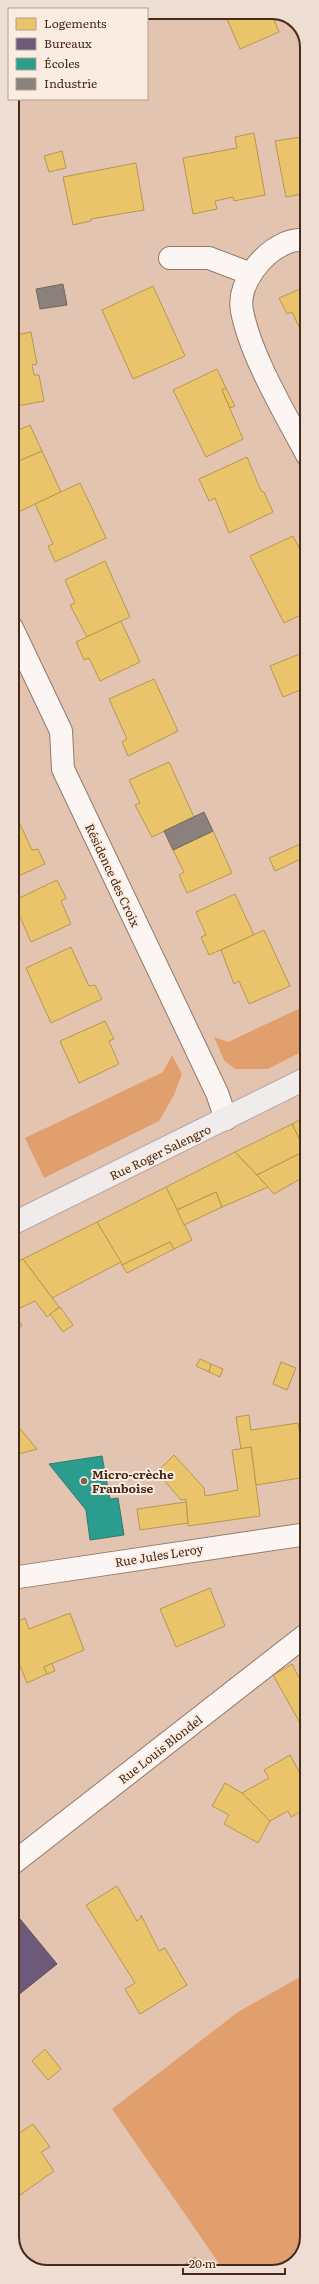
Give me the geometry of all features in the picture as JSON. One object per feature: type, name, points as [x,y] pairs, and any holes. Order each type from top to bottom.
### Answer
[{"type":"main road","name":"Rue Roger Salengro","points":[[19,1221],[300,1082]]},
{"type":"street","points":[[300,240],[286,243],[267,255],[251,274],[243,292],[242,310],[259,361],[300,441]]},
{"type":"street","points":[[170,258],[209,258],[251,274]]},
{"type":"street","name":"Résidence des Croix","points":[[19,643],[61,731],[63,769],[217,1093],[226,1119]]},
{"type":"street","name":"Rue Jules Leroy","points":[[19,1577],[300,1535]]},
{"type":"street","name":"Rue Louis Blondel","points":[[19,1859],[300,1639]]},
{"type":"shaded area","points":[[300,1008],[300,1053],[268,1069],[235,1069],[224,1060],[214,1037],[228,1042]]},
{"type":"shaded area","points":[[172,1055],[182,1074],[174,1095],[159,1121],[44,1178],[25,1138],[163,1072]]},
{"type":"shaded area","points":[[300,1977],[300,2237],[298,2248],[293,2255],[284,2262],[276,2265],[220,2265],[112,2109],[238,2012]]},
{"type":"building: Logements","points":[[227,19],[274,19],[279,32],[240,49]]},
{"type":"building: Logements","points":[[254,133],[265,195],[234,201],[233,197],[215,201],[217,209],[193,214],[183,158],[237,148],[235,137]]},
{"type":"building: Logements","points":[[300,137],[300,194],[286,197],[275,141]]},
{"type":"building: Logements","points":[[62,151],[66,168],[49,172],[44,156]]},
{"type":"building: Logements","points":[[136,163],[144,210],[91,219],[91,221],[73,225],[63,177]]},
{"type":"building: Logements","points":[[153,286],[185,356],[133,379],[102,310]]},
{"type":"building: Logements","points":[[300,289],[300,329],[292,312],[287,314],[279,298]]},
{"type":"building: Logements","points":[[31,332],[37,364],[32,365],[34,375],[39,375],[44,401],[19,406],[19,335]]},
{"type":"building: Logements","points":[[217,369],[226,388],[222,390],[243,439],[206,457],[173,390]]},
{"type":"building: Logements","points":[[226,388],[235,406],[230,408],[222,390]]},
{"type":"building: Logements","points":[[30,425],[42,451],[19,461],[19,430]]},
{"type":"building: Logements","points":[[42,451],[61,492],[19,512],[19,461]]},
{"type":"building: Logements","points":[[247,457],[261,491],[264,492],[273,512],[229,533],[215,498],[209,501],[199,479]]},
{"type":"building: Logements","points":[[80,483],[106,538],[55,562],[48,546],[53,544],[35,504]]},
{"type":"building: Logements","points":[[293,536],[300,550],[300,615],[284,623],[250,556]]},
{"type":"building: Logements","points":[[105,561],[130,617],[87,637],[70,605],[75,603],[65,580]]},
{"type":"building: Logements","points":[[121,621],[140,662],[100,681],[89,658],[84,660],[76,642]]},
{"type":"building: Logements","points":[[300,654],[300,690],[283,697],[270,666]]},
{"type":"building: Logements","points":[[154,679],[178,731],[128,756],[122,742],[127,739],[109,699]]},
{"type":"building: Logements","points":[[169,762],[194,817],[152,837],[135,805],[140,803],[129,780]]},
{"type":"building: Logements","points":[[19,822],[32,850],[38,849],[45,864],[19,876]]},
{"type":"building: Logements","points":[[213,831],[232,873],[187,893],[179,875],[184,872],[173,850]]},
{"type":"building: Logements","points":[[300,844],[300,859],[275,871],[269,858]]},
{"type":"building: Logements","points":[[57,880],[66,898],[61,901],[71,924],[31,942],[19,915],[19,898]]},
{"type":"building: Logements","points":[[235,894],[254,935],[209,955],[201,937],[206,935],[196,912]]},
{"type":"building: Logements","points":[[264,930],[290,986],[249,1004],[239,981],[234,984],[221,950]]},
{"type":"building: Logements","points":[[71,947],[89,986],[95,985],[102,999],[51,1023],[26,968]]},
{"type":"building: Logements","points":[[105,1021],[114,1039],[109,1041],[119,1064],[79,1083],[60,1041]]},
{"type":"building: Logements","points":[[300,1120],[300,1141],[292,1124]]},
{"type":"building: Logements","points":[[292,1124],[300,1141],[300,1154],[257,1175],[235,1152]]},
{"type":"building: Logements","points":[[235,1152],[268,1187],[222,1207],[216,1192],[177,1210],[166,1187]]},
{"type":"building: Logements","points":[[300,1154],[300,1179],[274,1194],[257,1175]]},
{"type":"building: Logements","points":[[166,1187],[192,1240],[174,1249],[170,1242],[122,1265],[97,1222]]},
{"type":"building: Logements","points":[[216,1192],[222,1207],[184,1225],[177,1210]]},
{"type":"building: Logements","points":[[97,1222],[121,1262],[52,1298],[23,1259]]},
{"type":"building: Logements","points":[[170,1242],[174,1249],[127,1273],[122,1265]]},
{"type":"building: Logements","points":[[23,1259],[59,1307],[47,1317],[35,1301],[19,1309],[19,1261]]},
{"type":"building: Logements","points":[[60,1307],[73,1325],[63,1332],[50,1314]]},
{"type":"building: Logements","points":[[19,1320],[22,1326],[19,1328]]},
{"type":"building: Logements","points":[[200,1359],[211,1364],[209,1372],[196,1366]]},
{"type":"building: Logements","points":[[281,1362],[296,1368],[287,1390],[273,1384]]},
{"type":"building: Logements","points":[[211,1364],[223,1369],[220,1377],[209,1372]]},
{"type":"building: Logements","points":[[249,1415],[251,1430],[298,1423],[300,1435],[300,1478],[256,1485],[251,1447],[241,1449],[236,1417]]},
{"type":"building: Logements","points":[[19,1428],[37,1449],[19,1454]]},
{"type":"building: Logements","points":[[251,1447],[260,1516],[188,1526],[186,1499],[181,1500],[157,1472],[174,1455],[204,1488],[205,1496],[238,1490],[232,1450]]},
{"type":"building: Logements","points":[[186,1502],[188,1523],[140,1530],[137,1509]]},
{"type":"building: Logements","points":[[210,1588],[225,1626],[176,1647],[160,1609]]},
{"type":"building: Logements","points":[[70,1613],[84,1650],[44,1667],[47,1674],[27,1683],[19,1663],[19,1621],[25,1618],[29,1629]]},
{"type":"building: Logements","points":[[52,1663],[55,1671],[47,1674],[44,1667]]},
{"type":"building: Logements","points":[[292,1664],[300,1679],[300,1723],[273,1675]]},
{"type":"building: Logements","points":[[290,1755],[300,1773],[300,1812],[291,1817],[288,1811],[270,1821],[242,1793],[269,1778],[264,1770]]},
{"type":"building: Logements","points":[[225,1783],[242,1793],[270,1821],[258,1843],[224,1824],[229,1815],[212,1806]]},
{"type":"building: Logements","points":[[117,1886],[137,1921],[141,1918],[141,1915],[159,1951],[165,1948],[187,1985],[140,2014],[125,1989],[135,1983],[86,1905]]},
{"type":"building: Logements","points":[[45,2049],[61,2069],[48,2080],[32,2061]]},
{"type":"building: Logements","points":[[33,2124],[50,2147],[41,2152],[54,2171],[19,2196],[19,2133]]},
{"type":"building: Logements","points":[[195,2257],[201,2265],[184,2265]]},
{"type":"building: Bureaux","points":[[20,1919],[57,1964],[19,1994]]},
{"type":"building: Écoles","name":"Micro-crèche Franboise","points":[[102,1456],[110,1499],[118,1498],[124,1535],[90,1540],[86,1510],[49,1464]]},
{"type":"building: Industrie","points":[[63,284],[67,305],[40,309],[36,289]]},
{"type":"building: Industrie","points":[[204,812],[213,831],[173,850],[164,831]]},
{"type":"place","name":"Micro-crèche Franboise","points":[[84,1481]]}]
